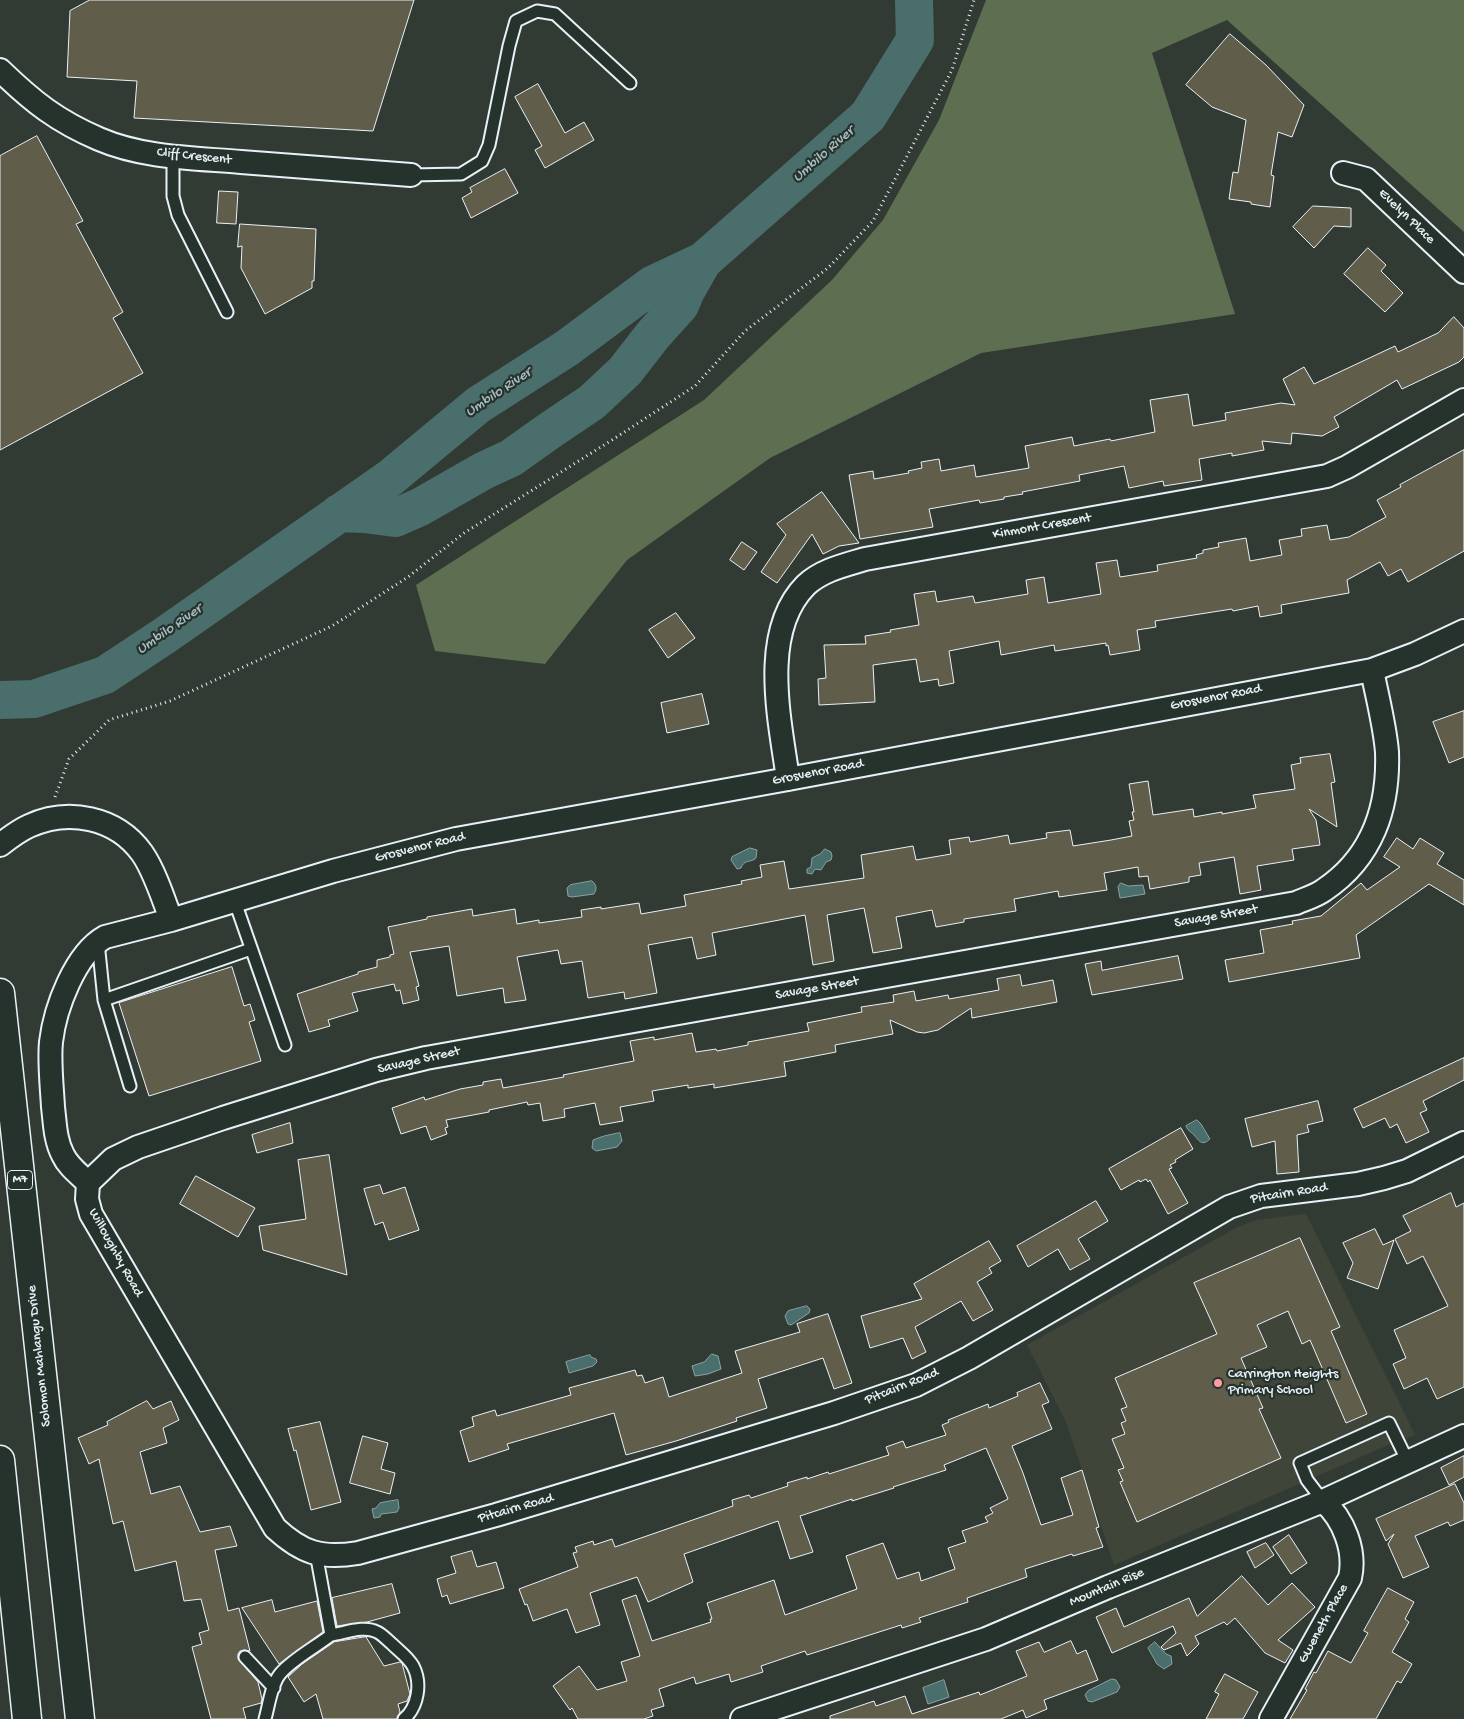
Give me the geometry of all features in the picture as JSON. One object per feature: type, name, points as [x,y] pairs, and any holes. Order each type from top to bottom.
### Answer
[{"type":"highway","name":"Solomon Mahlangu Drive","points":[[0,993],[80,1719]]},
{"type":"highway","points":[[0,1460],[27,1719]]},
{"type":"street","name":"Cliff Crescent","points":[[0,70],[26,95],[51,115],[101,140],[125,147],[172,156],[411,175]]},
{"type":"street","name":"Evelyn Place","points":[[1343,172],[1366,179],[1464,272]]},
{"type":"street","name":"Kinmont Crescent","points":[[788,779],[776,689],[776,658],[782,628],[792,603],[806,585],[818,576],[834,568],[865,558],[1327,476],[1347,467],[1464,400]]},
{"type":"street","name":"Grosvenor Road","points":[[171,920],[333,870],[456,839],[1372,670],[1415,654],[1464,631]]},
{"type":"street","name":"Savage Street","points":[[88,1183],[113,1159],[138,1147],[366,1073],[426,1058],[1296,903],[1323,890],[1349,869],[1368,844],[1382,811],[1387,783],[1386,750],[1372,670]]},
{"type":"street","points":[[0,845],[29,826],[46,820],[72,816],[92,818],[109,825],[126,837],[142,853],[171,920],[105,937],[98,941],[82,958],[68,984],[58,1013],[51,1042],[52,1096],[57,1141],[62,1155],[70,1166],[88,1183]]},
{"type":"street","name":"Pitcairn Road","points":[[312,1552],[337,1556],[358,1553],[496,1515],[834,1413],[916,1385],[969,1358],[1229,1207],[1261,1196],[1358,1184],[1384,1178],[1407,1171],[1464,1143]]},
{"type":"street","name":"Willoughby Road","points":[[88,1183],[87,1199],[90,1214],[274,1528],[287,1539],[312,1552]]},
{"type":"street","name":"Mountain Rise","points":[[742,1719],[986,1639],[1108,1586],[1323,1501],[1464,1436]]},
{"type":"street","name":"Gweneth Place","points":[[1271,1719],[1352,1572],[1353,1566],[1349,1540],[1332,1509],[1323,1501]]},
{"type":"lane","points":[[411,175],[460,174],[482,161],[490,145],[509,46],[516,21],[537,11],[555,14],[630,83]]},
{"type":"lane","points":[[172,156],[173,196],[178,215],[227,312]]},
{"type":"lane","points":[[234,900],[285,1045]]},
{"type":"lane","points":[[98,941],[104,1000],[130,1086]]},
{"type":"lane","points":[[104,1000],[251,949]]},
{"type":"lane","points":[[1323,1501],[1307,1480],[1300,1463],[1389,1423],[1408,1462]]},
{"type":"lane","points":[[312,1552],[332,1635]]},
{"type":"lane","points":[[265,1719],[279,1675],[286,1668],[332,1635],[366,1629],[376,1631],[406,1657],[413,1667],[416,1676],[417,1697],[411,1713],[404,1719]]},
{"type":"lane","points":[[245,1657],[274,1688]]},
{"type":"path","points":[[46,820],[69,759],[109,720],[170,701],[332,626],[408,577],[464,533],[695,386],[745,331],[828,268],[872,221],[952,70],[974,0]]},
{"type":"shaded area","name":"Carrington Heights Primary School","points":[[1306,1214],[1415,1435],[1397,1441],[1114,1565],[1065,1420],[1027,1345],[1236,1228],[1256,1220]]},
{"type":"green space","points":[[986,0],[1464,0],[1464,232],[1227,20],[1152,53],[1235,314],[981,353],[770,458],[627,560],[545,664],[435,651],[416,585],[704,400],[832,280],[883,220],[939,120]]},
{"type":"water","points":[[750,848],[757,850],[756,858],[746,862],[741,868],[737,869],[731,860],[732,857]]},
{"type":"water","points":[[825,849],[831,852],[831,860],[826,862],[821,870],[815,869],[812,874],[807,873],[807,869],[811,867],[812,858]]},
{"type":"water","points":[[592,881],[596,887],[594,894],[568,896],[567,888],[570,885]]},
{"type":"water","points":[[1121,883],[1128,886],[1143,885],[1145,894],[1120,898],[1118,887]]},
{"type":"water","points":[[1197,1120],[1210,1139],[1203,1143],[1186,1126]]},
{"type":"water","points":[[620,1133],[622,1141],[617,1147],[596,1151],[592,1148],[593,1140]]},
{"type":"water","points":[[807,1306],[810,1309],[809,1313],[791,1325],[788,1324],[785,1316],[788,1311]]},
{"type":"water","points":[[712,1354],[718,1356],[721,1369],[695,1376],[692,1366],[704,1362]]},
{"type":"water","points":[[590,1355],[597,1362],[593,1366],[569,1373],[566,1362]]},
{"type":"water","points":[[398,1500],[399,1508],[397,1512],[381,1514],[380,1517],[374,1518],[372,1509],[376,1508],[380,1503]]},
{"type":"water","points":[[1155,1642],[1166,1654],[1171,1656],[1172,1664],[1164,1669],[1157,1664],[1148,1648]]},
{"type":"water","points":[[1112,1679],[1116,1680],[1120,1687],[1117,1692],[1092,1702],[1088,1701],[1085,1695],[1088,1691]]},
{"type":"water","points":[[944,1680],[949,1697],[928,1704],[923,1688]]},
{"type":"building","points":[[90,0],[414,0],[373,131],[134,118],[137,81],[67,77],[70,11]]},
{"type":"building","points":[[1230,34],[1266,65],[1304,105],[1292,137],[1278,132],[1271,175],[1274,176],[1270,207],[1229,199],[1233,172],[1238,173],[1246,120],[1212,107],[1186,85]]},
{"type":"building","points":[[538,84],[565,133],[584,122],[594,140],[545,168],[535,150],[542,146],[515,97]]},
{"type":"building","points":[[37,136],[83,221],[76,224],[123,312],[113,318],[143,373],[0,450],[0,156]]},
{"type":"building","points":[[505,169],[518,193],[471,218],[462,198],[472,192],[470,188]]},
{"type":"building","points":[[219,191],[238,192],[236,224],[217,223]]},
{"type":"building","points":[[1313,206],[1351,208],[1351,227],[1334,226],[1314,248],[1293,227]]},
{"type":"building","points":[[240,224],[316,229],[314,281],[312,281],[312,288],[265,314],[241,268],[242,246],[238,247]]},
{"type":"building","points":[[1368,248],[1386,265],[1381,271],[1403,293],[1385,312],[1344,274]]},
{"type":"building","points":[[1454,317],[1464,328],[1464,357],[1459,362],[1402,389],[1397,380],[1334,417],[1339,427],[1322,436],[1292,433],[1291,444],[1262,441],[1264,450],[1232,456],[1232,453],[1199,459],[1202,480],[1164,486],[1163,481],[1129,488],[1124,466],[1079,475],[1080,481],[1022,492],[1023,494],[1004,497],[1004,499],[980,503],[979,500],[929,509],[933,527],[860,539],[849,475],[873,471],[874,479],[909,473],[908,471],[922,468],[921,462],[939,459],[941,471],[974,465],[976,477],[1029,468],[1025,446],[1072,437],[1074,446],[1155,432],[1150,400],[1188,394],[1193,426],[1226,420],[1225,413],[1281,403],[1295,405],[1283,379],[1304,367],[1314,384],[1395,346],[1398,352],[1438,333]]},
{"type":"building","points":[[1464,450],[1464,551],[1408,582],[1401,569],[1388,576],[1380,562],[1347,580],[1349,593],[1281,605],[1282,613],[1260,617],[1258,606],[1155,621],[1156,627],[1137,630],[1140,650],[1110,655],[1106,643],[1055,651],[1054,645],[1001,655],[999,641],[949,651],[954,683],[939,686],[938,679],[920,682],[916,659],[873,665],[875,702],[819,705],[818,679],[826,678],[824,645],[866,644],[865,636],[919,625],[914,594],[935,591],[937,602],[973,596],[975,603],[1028,594],[1026,580],[1044,577],[1048,603],[1101,594],[1096,563],[1117,560],[1120,577],[1158,571],[1157,565],[1197,558],[1196,555],[1203,553],[1203,550],[1219,547],[1218,543],[1246,538],[1250,561],[1282,555],[1279,540],[1302,536],[1301,529],[1327,525],[1330,540],[1349,537],[1386,517],[1377,500],[1401,487],[1400,485]]},
{"type":"building","points":[[822,492],[859,543],[839,546],[823,554],[812,534],[777,583],[761,572],[786,535],[777,524]]},
{"type":"building","points":[[742,542],[757,552],[744,570],[730,560]]},
{"type":"building","points":[[676,613],[695,638],[668,658],[649,630]]},
{"type":"building","points":[[702,694],[709,724],[667,733],[661,703]]},
{"type":"building","points":[[1464,711],[1464,757],[1449,763],[1433,722]]},
{"type":"building","points":[[1330,754],[1335,782],[1331,783],[1337,827],[1309,809],[1316,820],[1320,845],[1292,849],[1294,860],[1257,866],[1261,890],[1240,894],[1234,857],[1199,863],[1201,875],[1189,877],[1189,882],[1150,889],[1148,876],[1139,877],[1138,867],[1104,873],[1107,890],[1059,897],[1058,891],[1014,899],[1016,911],[964,919],[964,922],[936,927],[932,910],[896,917],[902,948],[873,953],[864,908],[827,915],[834,961],[813,965],[805,915],[712,933],[716,955],[697,959],[692,937],[648,945],[657,993],[625,999],[624,992],[588,998],[582,961],[561,964],[558,950],[517,957],[526,1000],[505,1003],[503,988],[457,996],[449,946],[410,952],[419,986],[416,987],[419,1000],[403,1004],[400,990],[396,991],[394,984],[352,993],[358,1011],[328,1020],[330,1026],[309,1032],[297,994],[377,967],[377,960],[394,954],[388,927],[427,919],[427,917],[472,909],[473,916],[515,909],[517,924],[539,920],[539,923],[582,917],[581,910],[639,903],[641,914],[686,906],[684,895],[742,884],[741,881],[762,877],[760,865],[784,861],[789,889],[864,878],[861,855],[913,846],[916,860],[951,854],[949,840],[969,837],[970,842],[1008,835],[1010,844],[1047,838],[1046,833],[1070,830],[1073,846],[1111,840],[1132,836],[1129,821],[1134,820],[1132,812],[1134,812],[1129,784],[1148,781],[1153,815],[1193,809],[1194,817],[1222,812],[1222,814],[1256,808],[1253,795],[1295,789],[1291,765],[1301,763],[1300,758]]},
{"type":"building","points":[[1397,838],[1413,849],[1420,838],[1444,853],[1437,864],[1464,880],[1464,905],[1429,884],[1356,935],[1360,958],[1229,982],[1225,960],[1264,953],[1260,930],[1293,924],[1292,921],[1321,916],[1361,883],[1367,890],[1400,867],[1384,857]]},
{"type":"building","points":[[1178,956],[1183,979],[1092,995],[1085,964],[1101,961],[1102,970]]},
{"type":"building","points":[[232,967],[244,1006],[250,1004],[255,1020],[249,1022],[261,1061],[149,1096],[119,1003]]},
{"type":"building","points":[[1020,975],[1022,986],[1053,980],[1057,1002],[972,1018],[971,1008],[938,1030],[924,1033],[917,1032],[890,1020],[893,1034],[835,1045],[836,1052],[784,1062],[786,1076],[714,1088],[714,1084],[688,1088],[688,1085],[652,1091],[654,1101],[620,1107],[623,1121],[600,1125],[595,1103],[564,1109],[565,1117],[543,1121],[540,1103],[528,1105],[527,1102],[489,1110],[489,1112],[446,1120],[448,1127],[445,1128],[447,1134],[431,1140],[426,1126],[401,1134],[392,1108],[424,1097],[425,1100],[460,1089],[483,1085],[483,1082],[501,1079],[503,1088],[564,1077],[563,1075],[634,1061],[630,1041],[654,1037],[654,1040],[692,1033],[696,1052],[716,1049],[717,1051],[748,1045],[748,1042],[809,1031],[807,1023],[862,1012],[861,1007],[894,1002],[893,995],[914,991],[916,1001],[948,995],[949,999],[999,990],[997,979]]},
{"type":"building","points":[[1464,1058],[1464,1080],[1423,1101],[1427,1110],[1420,1113],[1429,1132],[1406,1143],[1397,1124],[1390,1128],[1385,1118],[1363,1128],[1354,1109]]},
{"type":"building","points":[[1318,1101],[1323,1121],[1307,1125],[1309,1132],[1297,1135],[1299,1172],[1277,1174],[1275,1141],[1252,1147],[1245,1119]]},
{"type":"building","points":[[290,1123],[293,1143],[257,1153],[252,1135]]},
{"type":"building","points":[[1181,1128],[1193,1149],[1175,1160],[1176,1162],[1170,1165],[1172,1168],[1169,1169],[1188,1203],[1168,1214],[1150,1180],[1148,1182],[1146,1179],[1140,1182],[1139,1180],[1121,1190],[1109,1169]]},
{"type":"building","points":[[329,1155],[347,1275],[263,1250],[259,1226],[306,1219],[298,1160]]},
{"type":"building","points":[[196,1176],[255,1208],[238,1237],[180,1204]]},
{"type":"building","points":[[380,1185],[383,1194],[405,1187],[419,1230],[389,1240],[383,1222],[375,1225],[364,1189]]},
{"type":"building","points":[[1451,1193],[1456,1207],[1464,1203],[1464,1387],[1437,1399],[1427,1378],[1404,1389],[1393,1364],[1406,1358],[1394,1330],[1448,1306],[1423,1256],[1407,1264],[1395,1239],[1411,1231],[1403,1216]]},
{"type":"building","points":[[1096,1201],[1108,1221],[1078,1239],[1090,1259],[1070,1270],[1058,1249],[1028,1267],[1017,1246]]},
{"type":"building","points":[[1375,1229],[1383,1245],[1394,1240],[1378,1289],[1347,1278],[1353,1263],[1343,1243]]},
{"type":"building","points":[[1300,1238],[1340,1327],[1331,1331],[1367,1414],[1346,1423],[1310,1340],[1302,1344],[1288,1311],[1257,1325],[1267,1347],[1241,1358],[1263,1408],[1259,1409],[1281,1458],[1137,1522],[1120,1482],[1123,1481],[1118,1470],[1124,1468],[1112,1439],[1125,1434],[1121,1423],[1126,1421],[1121,1409],[1127,1407],[1115,1378],[1217,1334],[1194,1283]]},
{"type":"building","points":[[989,1241],[1001,1261],[989,1268],[992,1273],[977,1282],[993,1310],[973,1321],[961,1301],[915,1327],[926,1352],[912,1359],[903,1338],[870,1348],[861,1316],[922,1299],[914,1284]]},
{"type":"building","points":[[828,1314],[852,1383],[834,1389],[823,1358],[758,1379],[767,1408],[736,1418],[737,1421],[676,1441],[626,1455],[614,1413],[507,1444],[509,1449],[469,1462],[460,1431],[474,1426],[472,1417],[495,1410],[497,1416],[571,1395],[569,1388],[635,1370],[637,1376],[642,1375],[645,1383],[663,1377],[669,1397],[742,1373],[735,1351],[800,1332],[797,1324]]},
{"type":"building","points":[[1040,1383],[1049,1402],[1042,1405],[1052,1429],[1012,1446],[1041,1525],[1073,1515],[1061,1478],[1082,1470],[1099,1527],[1096,1528],[1103,1547],[1073,1556],[1072,1554],[1025,1569],[1027,1577],[967,1598],[968,1602],[919,1618],[921,1622],[902,1628],[901,1625],[807,1655],[805,1651],[761,1666],[763,1672],[731,1682],[729,1674],[696,1684],[694,1677],[659,1689],[664,1706],[651,1710],[653,1716],[644,1719],[578,1719],[572,1708],[570,1710],[553,1686],[579,1666],[597,1690],[627,1681],[621,1662],[640,1656],[622,1600],[636,1595],[652,1641],[711,1622],[710,1619],[712,1619],[707,1603],[774,1580],[785,1615],[857,1589],[846,1556],[883,1543],[897,1579],[919,1572],[921,1581],[955,1569],[948,1548],[966,1542],[962,1531],[988,1522],[985,1517],[993,1513],[990,1508],[1008,1499],[986,1448],[944,1465],[946,1470],[894,1488],[800,1516],[813,1552],[790,1559],[778,1521],[684,1554],[693,1582],[648,1602],[637,1577],[590,1593],[600,1625],[576,1633],[567,1609],[533,1621],[519,1589],[578,1567],[573,1553],[577,1552],[575,1547],[593,1541],[594,1545],[612,1539],[615,1547],[733,1506],[732,1500],[749,1495],[751,1498],[788,1486],[787,1483],[828,1472],[829,1474],[889,1455],[886,1447],[903,1441],[906,1448],[946,1435],[942,1425],[949,1422],[948,1420],[988,1404],[989,1408],[1018,1396],[1017,1393]]},
{"type":"building","points":[[147,1401],[153,1409],[171,1401],[179,1420],[163,1428],[167,1443],[140,1452],[151,1494],[180,1486],[200,1532],[230,1526],[237,1546],[215,1550],[228,1611],[239,1608],[250,1651],[240,1651],[238,1659],[258,1682],[262,1699],[261,1703],[243,1708],[246,1719],[211,1719],[192,1647],[202,1644],[199,1633],[209,1630],[201,1599],[184,1601],[176,1561],[135,1571],[123,1521],[113,1524],[99,1459],[89,1464],[78,1438],[108,1425],[107,1422]]},
{"type":"building","points":[[320,1422],[341,1502],[311,1510],[296,1450],[294,1451],[288,1429]]},
{"type":"building","points":[[363,1436],[388,1443],[381,1469],[395,1473],[390,1494],[350,1483]]},
{"type":"building","points":[[1464,1456],[1464,1477],[1449,1485],[1441,1468]]},
{"type":"building","points":[[1455,1484],[1464,1503],[1464,1520],[1450,1526],[1448,1522],[1415,1536],[1429,1567],[1403,1578],[1388,1544],[1394,1534],[1386,1541],[1376,1519]]},
{"type":"building","points":[[1289,1535],[1307,1563],[1291,1574],[1273,1547]]},
{"type":"building","points":[[1266,1543],[1274,1555],[1255,1568],[1247,1552]]},
{"type":"building","points":[[472,1551],[477,1567],[496,1562],[504,1588],[450,1604],[447,1595],[442,1597],[437,1579],[456,1573],[451,1557]]},
{"type":"building","points":[[1242,1576],[1268,1605],[1292,1583],[1315,1607],[1278,1640],[1293,1650],[1285,1663],[1265,1653],[1235,1618],[1227,1625],[1224,1622],[1195,1636],[1199,1644],[1187,1656],[1181,1643],[1164,1650],[1161,1647],[1176,1633],[1173,1626],[1112,1653],[1096,1617],[1116,1608],[1124,1627],[1189,1598],[1197,1616]]},
{"type":"building","points":[[392,1584],[400,1613],[367,1622],[337,1626],[332,1598]]},
{"type":"building","points":[[1388,1588],[1414,1602],[1405,1619],[1409,1622],[1392,1652],[1412,1664],[1401,1683],[1397,1681],[1376,1719],[1290,1719],[1307,1690],[1305,1689],[1314,1672],[1316,1673],[1328,1651],[1351,1663],[1368,1633],[1364,1631]]},
{"type":"building","points":[[272,1600],[275,1612],[317,1601],[323,1632],[279,1664],[242,1608]]},
{"type":"building","points":[[366,1637],[384,1666],[402,1663],[410,1694],[407,1701],[398,1704],[400,1712],[397,1719],[323,1719],[316,1694],[304,1702],[288,1677],[302,1664],[334,1642]]},
{"type":"building","points":[[1071,1641],[1077,1654],[1086,1650],[1098,1680],[1044,1700],[1047,1709],[1026,1718],[1023,1710],[1001,1719],[830,1719],[830,1716],[874,1701],[876,1706],[905,1696],[912,1714],[979,1692],[980,1695],[1027,1676],[1016,1651],[1039,1642],[1044,1652]]},
{"type":"building","points":[[1225,1674],[1258,1692],[1243,1719],[1206,1719],[1219,1694],[1215,1692]]},
{"type":"waterway","name":"Umbilo River","points":[[0,700],[34,699],[105,675],[390,478],[478,405],[567,348],[652,285],[703,261],[868,116],[915,40],[914,0]]},
{"type":"waterway","points":[[339,513],[395,518],[420,507],[483,471],[511,458],[592,402],[625,371],[653,335],[680,305],[703,261]]},
{"type":"place","name":"Carrington Heights Primary School","points":[[1218,1383]]}]
